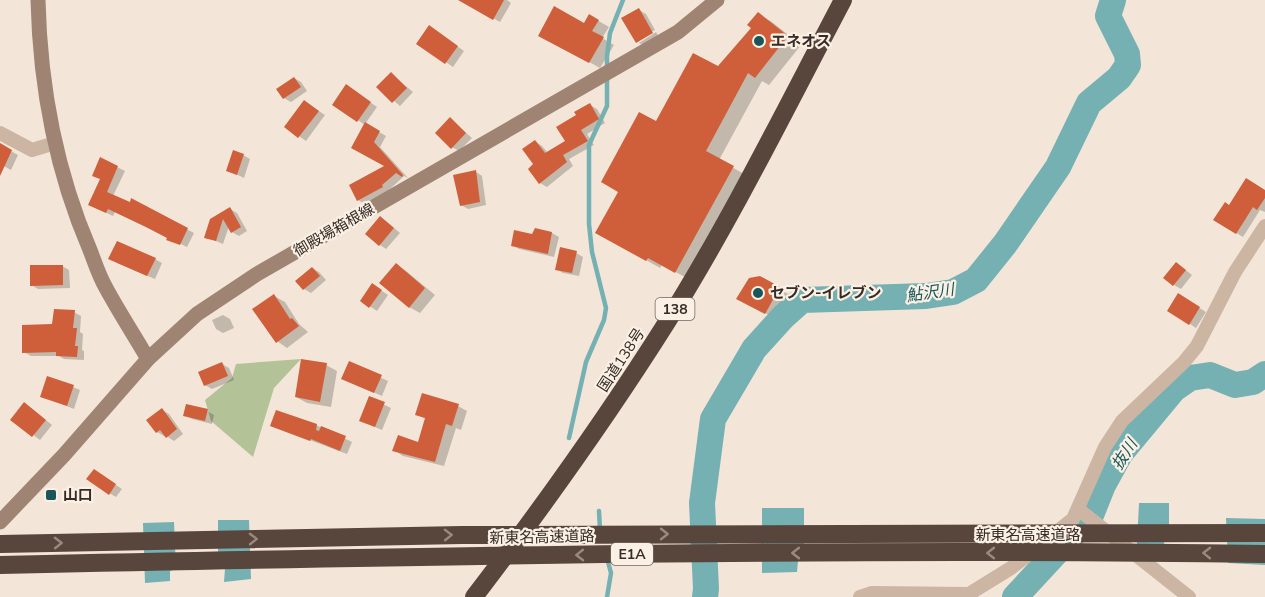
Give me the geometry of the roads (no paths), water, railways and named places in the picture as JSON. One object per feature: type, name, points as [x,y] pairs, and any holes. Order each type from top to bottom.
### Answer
[{"type":"highway","name":"国道138号","points":[[474,597],[535,518],[601,423],[667,321],[758,165],[843,0]]},
{"type":"highway","name":"新東名高速道路","points":[[0,544],[462,535],[1265,533]]},
{"type":"highway","name":"新東名高速道路","points":[[0,565],[728,553],[1265,554]]},
{"type":"main road","points":[[38,0],[45,92],[55,142],[79,225],[105,287],[148,359]]},
{"type":"main road","name":"御殿場箱根線","points":[[0,522],[64,455],[148,359],[197,314],[257,274],[660,43],[678,32],[717,0]]},
{"type":"street","points":[[0,133],[32,150],[55,142]]},
{"type":"street","points":[[860,597],[872,593],[969,595],[1011,568],[1073,519],[1105,447],[1122,421],[1184,362],[1197,346],[1235,272],[1265,226]]},
{"type":"street","points":[[1078,509],[1189,597]]},
{"type":"water","points":[[1139,503],[1169,503],[1169,537],[1164,539],[1165,561],[1137,544]]},
{"type":"water","points":[[762,508],[804,508],[804,560],[798,561],[797,572],[762,573]]},
{"type":"water","points":[[1226,518],[1265,519],[1265,565],[1228,563]]},
{"type":"water","points":[[218,520],[249,520],[251,579],[224,582],[225,569],[218,568]]},
{"type":"water","points":[[174,522],[176,569],[170,571],[170,581],[145,583],[143,523]]},
{"type":"waterway","points":[[569,438],[586,362],[604,320],[606,308],[592,252],[589,224],[589,145],[607,106],[607,56],[610,33],[623,0]]},
{"type":"waterway","name":"鮎沢川","points":[[705,597],[702,503],[713,419],[754,349],[802,300],[926,296],[953,292],[976,280],[1005,244],[1058,167],[1089,103],[1119,78],[1128,65],[1127,54],[1108,16],[1113,0]]},
{"type":"waterway","name":"抜川","points":[[1015,597],[1091,515],[1103,485],[1120,454],[1174,389],[1190,378],[1210,375],[1235,385],[1253,382],[1265,374]]},
{"type":"waterway","points":[[599,511],[600,530]]},
{"type":"waterway","points":[[607,558],[611,573],[607,597]]},
{"type":"place","name":"エネオス","points":[[759,41]]},
{"type":"place","name":"セブン-イレブン","points":[[758,293]]},
{"type":"place","name":"山口","points":[[51,495]]}]
